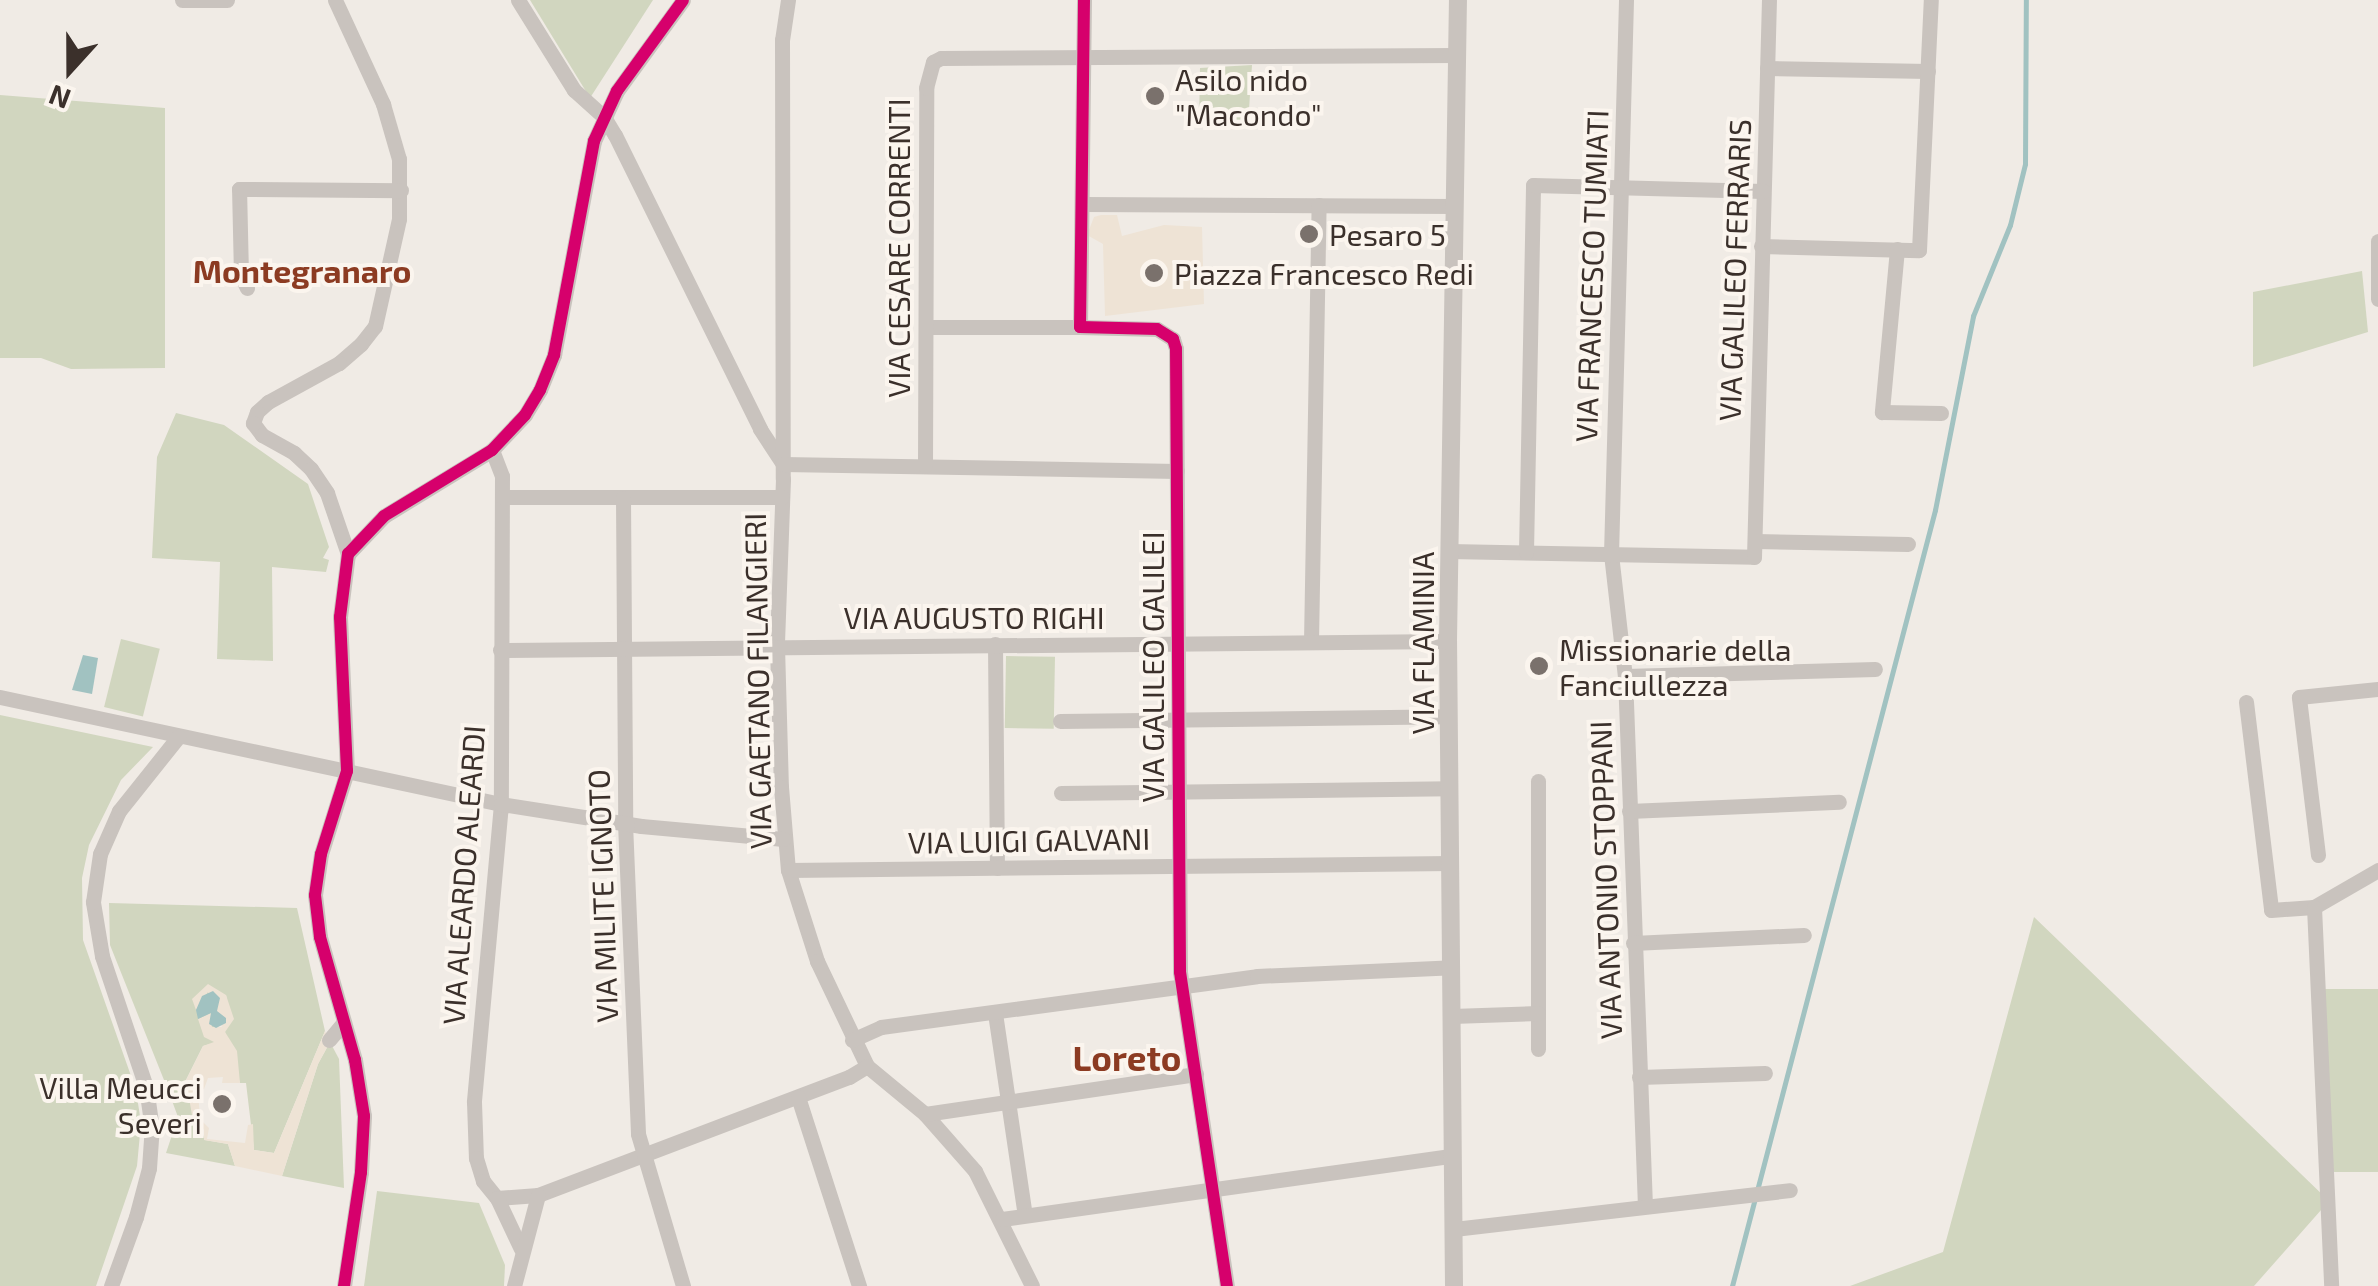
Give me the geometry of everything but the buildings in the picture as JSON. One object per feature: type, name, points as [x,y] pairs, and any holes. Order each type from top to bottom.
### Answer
[{"type":"street","points":[[182,0],[227,0]]},
{"type":"street","points":[[335,0],[383,104],[399,160],[396,234],[375,326],[362,344],[339,363],[268,402],[253,424],[311,469],[332,506],[348,554],[340,616],[347,771],[321,854],[316,895],[320,937],[344,1022],[364,1116],[361,1172],[344,1286]]},
{"type":"street","points":[[518,0],[574,90],[604,117],[760,429],[783,464],[1177,470]]},
{"type":"street","points":[[348,554],[384,516],[492,450],[525,415],[550,364],[588,165],[604,117],[617,91],[683,0]]},
{"type":"street","name":"VIA GAETANO FILANGIERI","points":[[788,0],[782,40],[783,464],[778,646],[783,838],[788,870],[816,961],[867,1066],[925,1114],[975,1170],[1032,1286]]},
{"type":"street","points":[[926,326],[1080,328],[1084,0]]},
{"type":"street","name":"VIA FLAMINIA","points":[[1454,1286],[1448,640],[1458,0]]},
{"type":"street","name":"VIA FRANCESCO TUMIATI","points":[[1610,554],[1626,0]]},
{"type":"street","name":"VIA GALILEO FERRARIS","points":[[1754,541],[1769,0]]},
{"type":"street","points":[[1762,246],[1919,250],[1931,0]]},
{"type":"street","points":[[1083,58],[1457,56]]},
{"type":"street","name":"VIA CESARE CORRENTI","points":[[925,466],[926,88],[934,62],[940,58],[1083,58]]},
{"type":"street","points":[[1767,68],[1928,72]]},
{"type":"street","points":[[1526,552],[1533,185],[1764,191]]},
{"type":"street","points":[[248,288],[241,275],[240,189],[400,190]]},
{"type":"street","points":[[1084,204],[1454,206]]},
{"type":"street","points":[[1311,642],[1319,205]]},
{"type":"street","points":[[2378,241],[2378,299]]},
{"type":"street","points":[[1897,249],[1882,412],[1941,413]]},
{"type":"street","name":"VIA GALILEO GALILEI","points":[[1080,328],[1157,328],[1174,340],[1176,349],[1182,985],[1227,1286]]},
{"type":"street","name":"VIA ALEARDO ALEARDI","points":[[492,450],[502,476],[501,804],[474,1102],[476,1158],[483,1181],[497,1198],[521,1249]]},
{"type":"street","points":[[502,497],[782,497]]},
{"type":"street","name":"VIA MILITE IGNOTO","points":[[623,498],[625,823],[642,1156],[683,1286]]},
{"type":"street","points":[[332,506],[366,535]]},
{"type":"street","points":[[1449,551],[1754,557],[1754,541],[1908,544]]},
{"type":"street","name":"VIA ANTONIO STOPPANI","points":[[1610,554],[1625,676],[1645,1206]]},
{"type":"street","name":"VIA AUGUSTO RIGHI","points":[[500,650],[1448,640]]},
{"type":"street","points":[[995,644],[997,868]]},
{"type":"street","points":[[1625,676],[1875,669]]},
{"type":"street","points":[[2318,855],[2299,697],[2378,689]]},
{"type":"street","points":[[0,697],[501,804],[625,823],[783,838]]},
{"type":"street","points":[[2246,702],[2271,910],[2314,907],[2378,870]]},
{"type":"street","points":[[1060,721],[1449,716]]},
{"type":"street","points":[[111,1286],[145,1184],[152,1129],[146,1087],[102,956],[93,902],[100,854],[119,811],[178,737]]},
{"type":"street","points":[[1538,781],[1538,1049]]},
{"type":"street","points":[[1061,793],[1450,788]]},
{"type":"street","points":[[1629,810],[1839,802]]},
{"type":"street","name":"VIA LUIGI GALVANI","points":[[788,870],[1451,863]]},
{"type":"street","points":[[2314,907],[2331,1286]]},
{"type":"street","points":[[1633,943],[1804,936]]},
{"type":"street","points":[[852,1040],[881,1027],[1257,976],[1452,968]]},
{"type":"street","points":[[1452,1016],[1538,1013]]},
{"type":"street","points":[[995,1014],[1026,1215]]},
{"type":"street","points":[[329,1040],[344,1022]]},
{"type":"street","points":[[497,1198],[538,1195],[798,1097],[867,1066]]},
{"type":"street","points":[[1640,1078],[1764,1072]]},
{"type":"street","points":[[925,1114],[1196,1074]]},
{"type":"street","points":[[798,1097],[859,1286]]},
{"type":"street","points":[[1002,1219],[1453,1156]]},
{"type":"street","points":[[1454,1229],[1790,1190]]},
{"type":"street","points":[[514,1286],[538,1195]]},
{"type":"green space","points":[[530,0],[653,0],[590,98]]},
{"type":"green space","points":[[1252,65],[1248,124],[1199,125],[1200,68]]},
{"type":"green space","points":[[0,95],[165,108],[165,368],[71,369],[41,358],[0,358]]},
{"type":"green space","points":[[2362,271],[2368,332],[2253,367],[2253,292]]},
{"type":"green space","points":[[176,413],[224,425],[308,484],[329,547],[323,558],[329,560],[326,572],[272,567],[273,661],[217,659],[220,562],[152,558],[157,457]]},
{"type":"green space","points":[[121,639],[160,649],[143,717],[104,707]]},
{"type":"green space","points":[[1006,656],[1055,657],[1054,729],[1005,728]]},
{"type":"green space","points":[[0,715],[153,747],[121,780],[89,845],[82,878],[83,940],[136,1090],[141,1123],[137,1166],[96,1286],[0,1286]]},
{"type":"green space","points":[[109,903],[297,908],[325,1031],[274,1153],[254,1150],[246,1083],[240,1083],[225,1032],[229,1011],[226,995],[214,1043],[203,1046],[184,1084],[166,1085],[110,945]]},
{"type":"green space","points":[[2034,917],[2329,1201],[2254,1286],[1850,1286],[1943,1252]]},
{"type":"green space","points":[[2323,989],[2378,989],[2378,1172],[2323,1172]]},
{"type":"green space","points":[[330,1042],[339,1059],[344,1188],[282,1176],[318,1064]]},
{"type":"green space","points":[[175,1089],[189,1099],[205,1140],[228,1144],[235,1166],[166,1153],[178,1117],[168,1090]]},
{"type":"green space","points":[[377,1191],[479,1203],[505,1265],[504,1286],[364,1286]]},
{"type":"shaded area","name":"Piazza Francesco Redi","points":[[1117,215],[1122,236],[1164,225],[1202,227],[1204,304],[1105,316],[1103,244],[1087,235],[1094,217]]},
{"type":"shaded area","points":[[208,984],[226,995],[234,1019],[225,1032],[237,1051],[240,1083],[222,1083],[223,1077],[208,1078],[204,1089],[198,1090],[200,1119],[209,1128],[207,1139],[245,1143],[248,1125],[253,1124],[254,1150],[274,1153],[325,1031],[330,1042],[318,1064],[282,1176],[235,1166],[228,1144],[204,1140],[204,1130],[192,1115],[189,1098],[175,1089],[168,1090],[166,1085],[184,1084],[203,1046],[214,1042],[204,1037],[198,1019],[211,1013],[212,1027],[222,1027],[208,992],[196,1010],[192,999]]},
{"type":"water","points":[[83,655],[98,658],[92,694],[72,690]]},
{"type":"water","points":[[213,991],[220,998],[217,1011],[226,1018],[226,1023],[216,1028],[209,1024],[211,1013],[198,1019],[196,1010],[202,996]]},
{"type":"waterway","points":[[1732,1286],[1935,510],[1973,316],[2010,225],[2025,164],[2026,0]]},
{"type":"cycle path","points":[[344,1286],[361,1172],[364,1116],[355,1060],[320,937],[315,895],[321,854],[347,771],[340,617],[348,554],[384,516],[492,450],[525,415],[554,355],[594,141],[617,91],[683,0]]},
{"type":"cycle path","points":[[1084,0],[1080,327],[1157,329],[1173,339],[1176,349],[1180,972],[1227,1286]]},
{"type":"place","name":"Asilo nido \"Macondo\"","points":[[1155,96]]},
{"type":"place","name":"Pesaro 5","points":[[1309,234]]},
{"type":"place","name":"Piazza Francesco Redi","points":[[1154,273]]},
{"type":"place","name":"Missionarie della Fanciullezza","points":[[1539,666]]},
{"type":"place","name":"Villa Meucci Severi","points":[[222,1104]]},
{"type":"district","name":"Montegranaro","points":[[302,270]]},
{"type":"district","name":"Loreto","points":[[1127,1057]]}]
